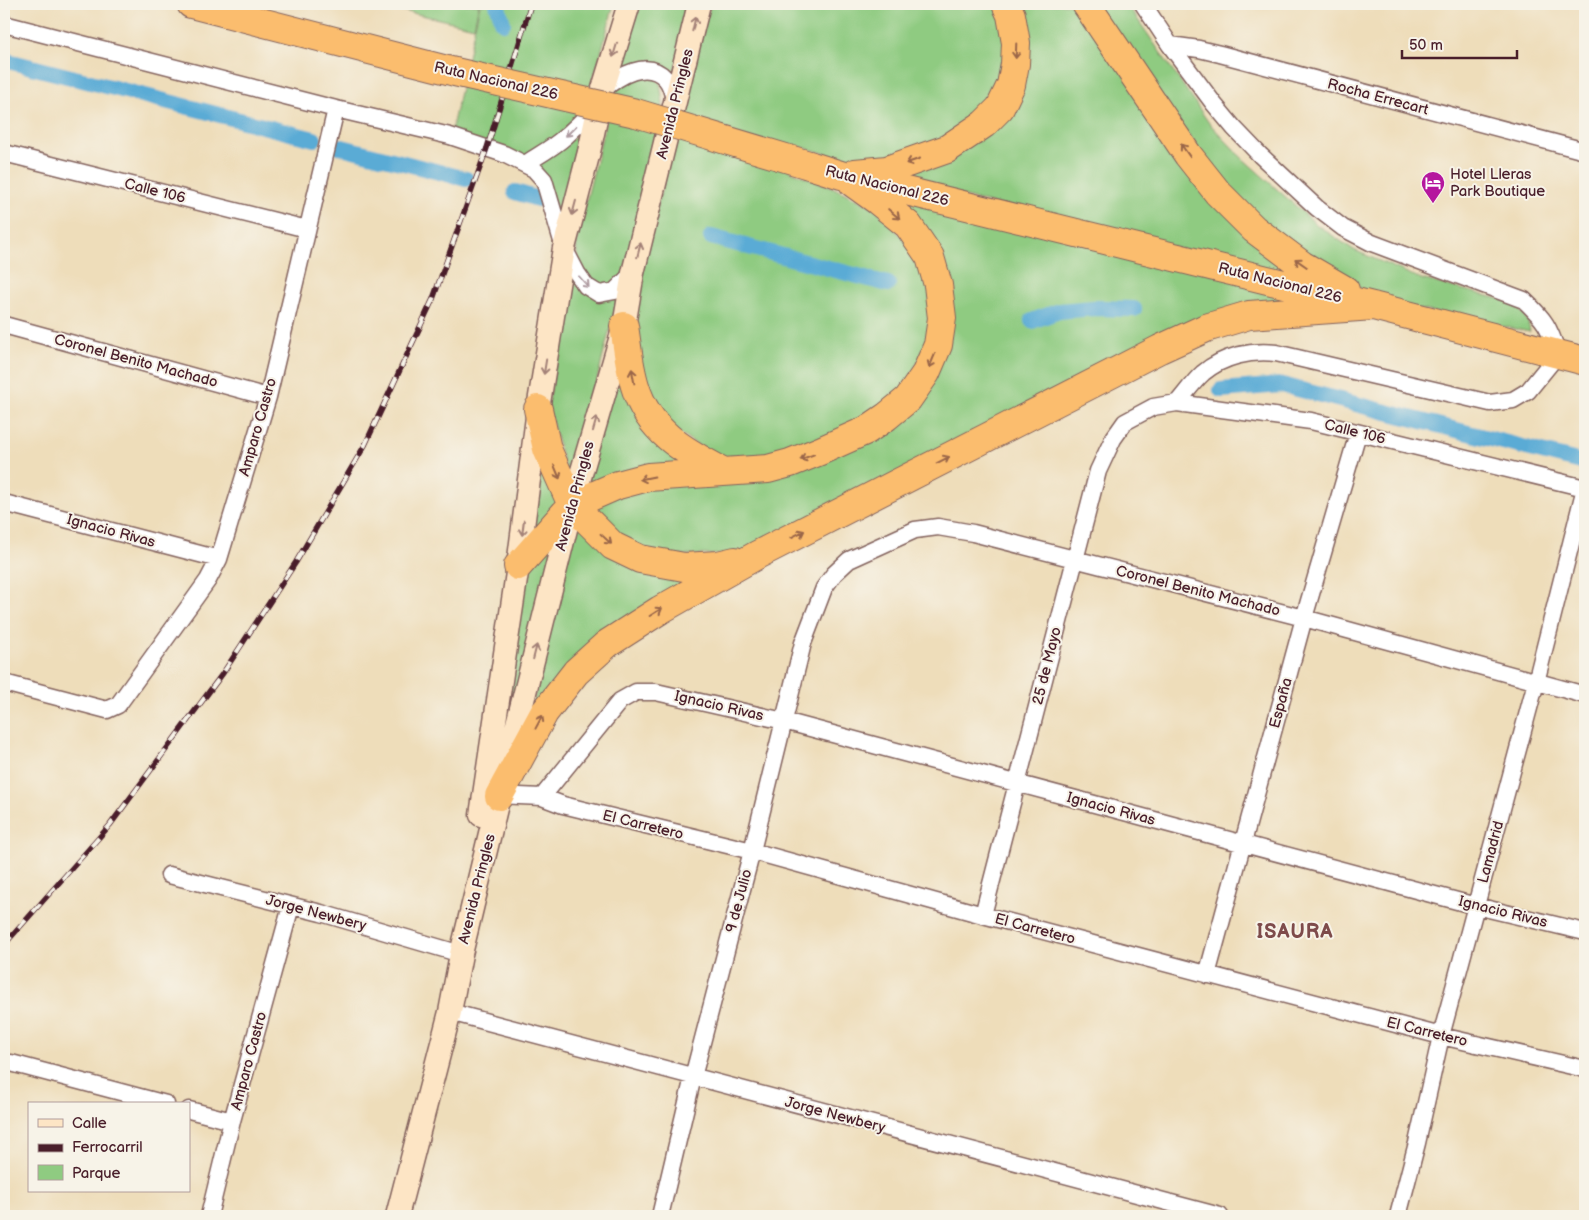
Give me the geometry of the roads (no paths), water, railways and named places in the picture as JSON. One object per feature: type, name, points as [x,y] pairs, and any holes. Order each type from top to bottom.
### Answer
[{"type":"highway","name":"Ruta Nacional 226","points":[[191,4],[454,72],[636,113],[841,175],[1373,306],[1585,361]]},
{"type":"highway","points":[[841,175],[887,170],[947,149],[984,124],[1000,108],[1011,85],[1015,64],[1016,43],[1011,16],[1006,4]]},
{"type":"highway","points":[[1086,4],[1188,155],[1218,193],[1254,229],[1302,264],[1373,306]]},
{"type":"highway","points":[[518,566],[572,504],[618,485],[648,477],[768,469],[790,463],[820,452],[867,430],[908,399],[926,373],[938,345],[942,318],[938,285],[930,257],[908,226],[878,201],[841,175]]},
{"type":"highway","points":[[492,794],[544,713],[576,672],[607,644],[652,614],[757,555],[1160,349],[1206,328],[1249,315],[1373,306]]},
{"type":"highway","points":[[624,326],[635,386],[646,412],[663,434],[690,454],[722,471]]},
{"type":"highway","points":[[538,409],[547,449],[572,504],[613,546],[640,559],[684,567],[718,565],[757,555]]},
{"type":"main road","name":"Avenida Pringles","points":[[492,794],[538,409],[564,248],[589,152],[602,92],[630,4]]},
{"type":"main road","name":"Avenida Pringles","points":[[397,1216],[450,1012],[492,794],[572,504],[624,326],[633,273],[699,4]]},
{"type":"street","points":[[1142,4],[1170,45],[1234,128],[1317,208],[1343,228],[1372,243],[1524,300],[1542,317],[1552,334],[1558,354],[1528,391],[1513,400],[1490,403],[1276,353],[1242,354],[1223,360],[1203,373],[1177,403]]},
{"type":"street","points":[[4,24],[336,109],[450,136],[504,154],[534,169],[544,180],[564,248],[586,286],[599,294],[615,291],[633,273]]},
{"type":"street","name":"Rocha Errecart","points":[[1170,45],[1213,52],[1585,151]]},
{"type":"street","points":[[525,164],[564,138],[588,114],[602,92],[617,79],[633,71],[648,68],[666,79],[672,90],[675,107]]},
{"type":"street","name":"Amparo Castro","points":[[4,683],[106,710],[118,705],[208,580],[219,559],[268,397],[336,109]]},
{"type":"street","name":"Calle 106","points":[[4,153],[307,229]]},
{"type":"street","name":"Coronel Benito Machado","points":[[4,325],[268,397]]},
{"type":"street","name":"Calle 106","points":[[1125,422],[1153,407],[1177,403],[1311,421],[1585,488]]},
{"type":"street","name":"25 de Mayo","points":[[983,915],[1098,471],[1113,439],[1125,422]]},
{"type":"street","name":"España","points":[[1207,975],[1304,618],[1358,433]]},
{"type":"street","name":"Lamadrid","points":[[1398,1216],[1417,1143],[1441,1036],[1536,682],[1585,488]]},
{"type":"street","name":"Ignacio Rivas","points":[[4,503],[219,559]]},
{"type":"street","name":"Coronel Benito Machado","points":[[824,588],[834,574],[849,560],[915,530],[938,527],[973,533],[1304,618],[1585,695]]},
{"type":"street","name":"9 de Julio","points":[[660,1216],[693,1077],[752,851],[803,643],[824,588]]},
{"type":"street","name":"Ignacio Rivas","points":[[542,797],[620,701],[636,692],[656,692],[784,721],[1476,906],[1585,932]]},
{"type":"street","name":"El Carretero","points":[[492,794],[542,797],[563,805],[752,851],[1207,975],[1441,1036],[1585,1069]]},
{"type":"street","name":"Jorge Newbery","points":[[169,875],[290,906],[461,954]]},
{"type":"street","name":"Amparo Castro","points":[[209,1216],[232,1121],[290,906]]},
{"type":"street","name":"Jorge Newbery","points":[[450,1012],[693,1077],[1164,1209],[1220,1216]]},
{"type":"street","points":[[12,1063],[158,1102]]},
{"type":"street","points":[[190,1110],[232,1121]]},
{"type":"waterway","points":[[497,4],[503,23]]},
{"type":"waterway","points":[[4,60],[314,139]]},
{"type":"waterway","points":[[338,146],[466,179]]},
{"type":"waterway","points":[[515,192],[538,199]]},
{"type":"waterway","points":[[711,237],[888,284]]},
{"type":"waterway","points":[[1032,321],[1059,311],[1094,308],[1134,309]]},
{"type":"waterway","points":[[1221,390],[1282,385],[1585,463]]},
{"type":"railway","points":[[4,945],[110,825],[223,673],[296,562],[365,445],[433,299],[487,148],[531,4]]},
{"type":"place","name":"Hotel Lleras Park Boutique","points":[[1433,204]]},
{"type":"district","name":"ISAURA","points":[[1295,932]]}]
